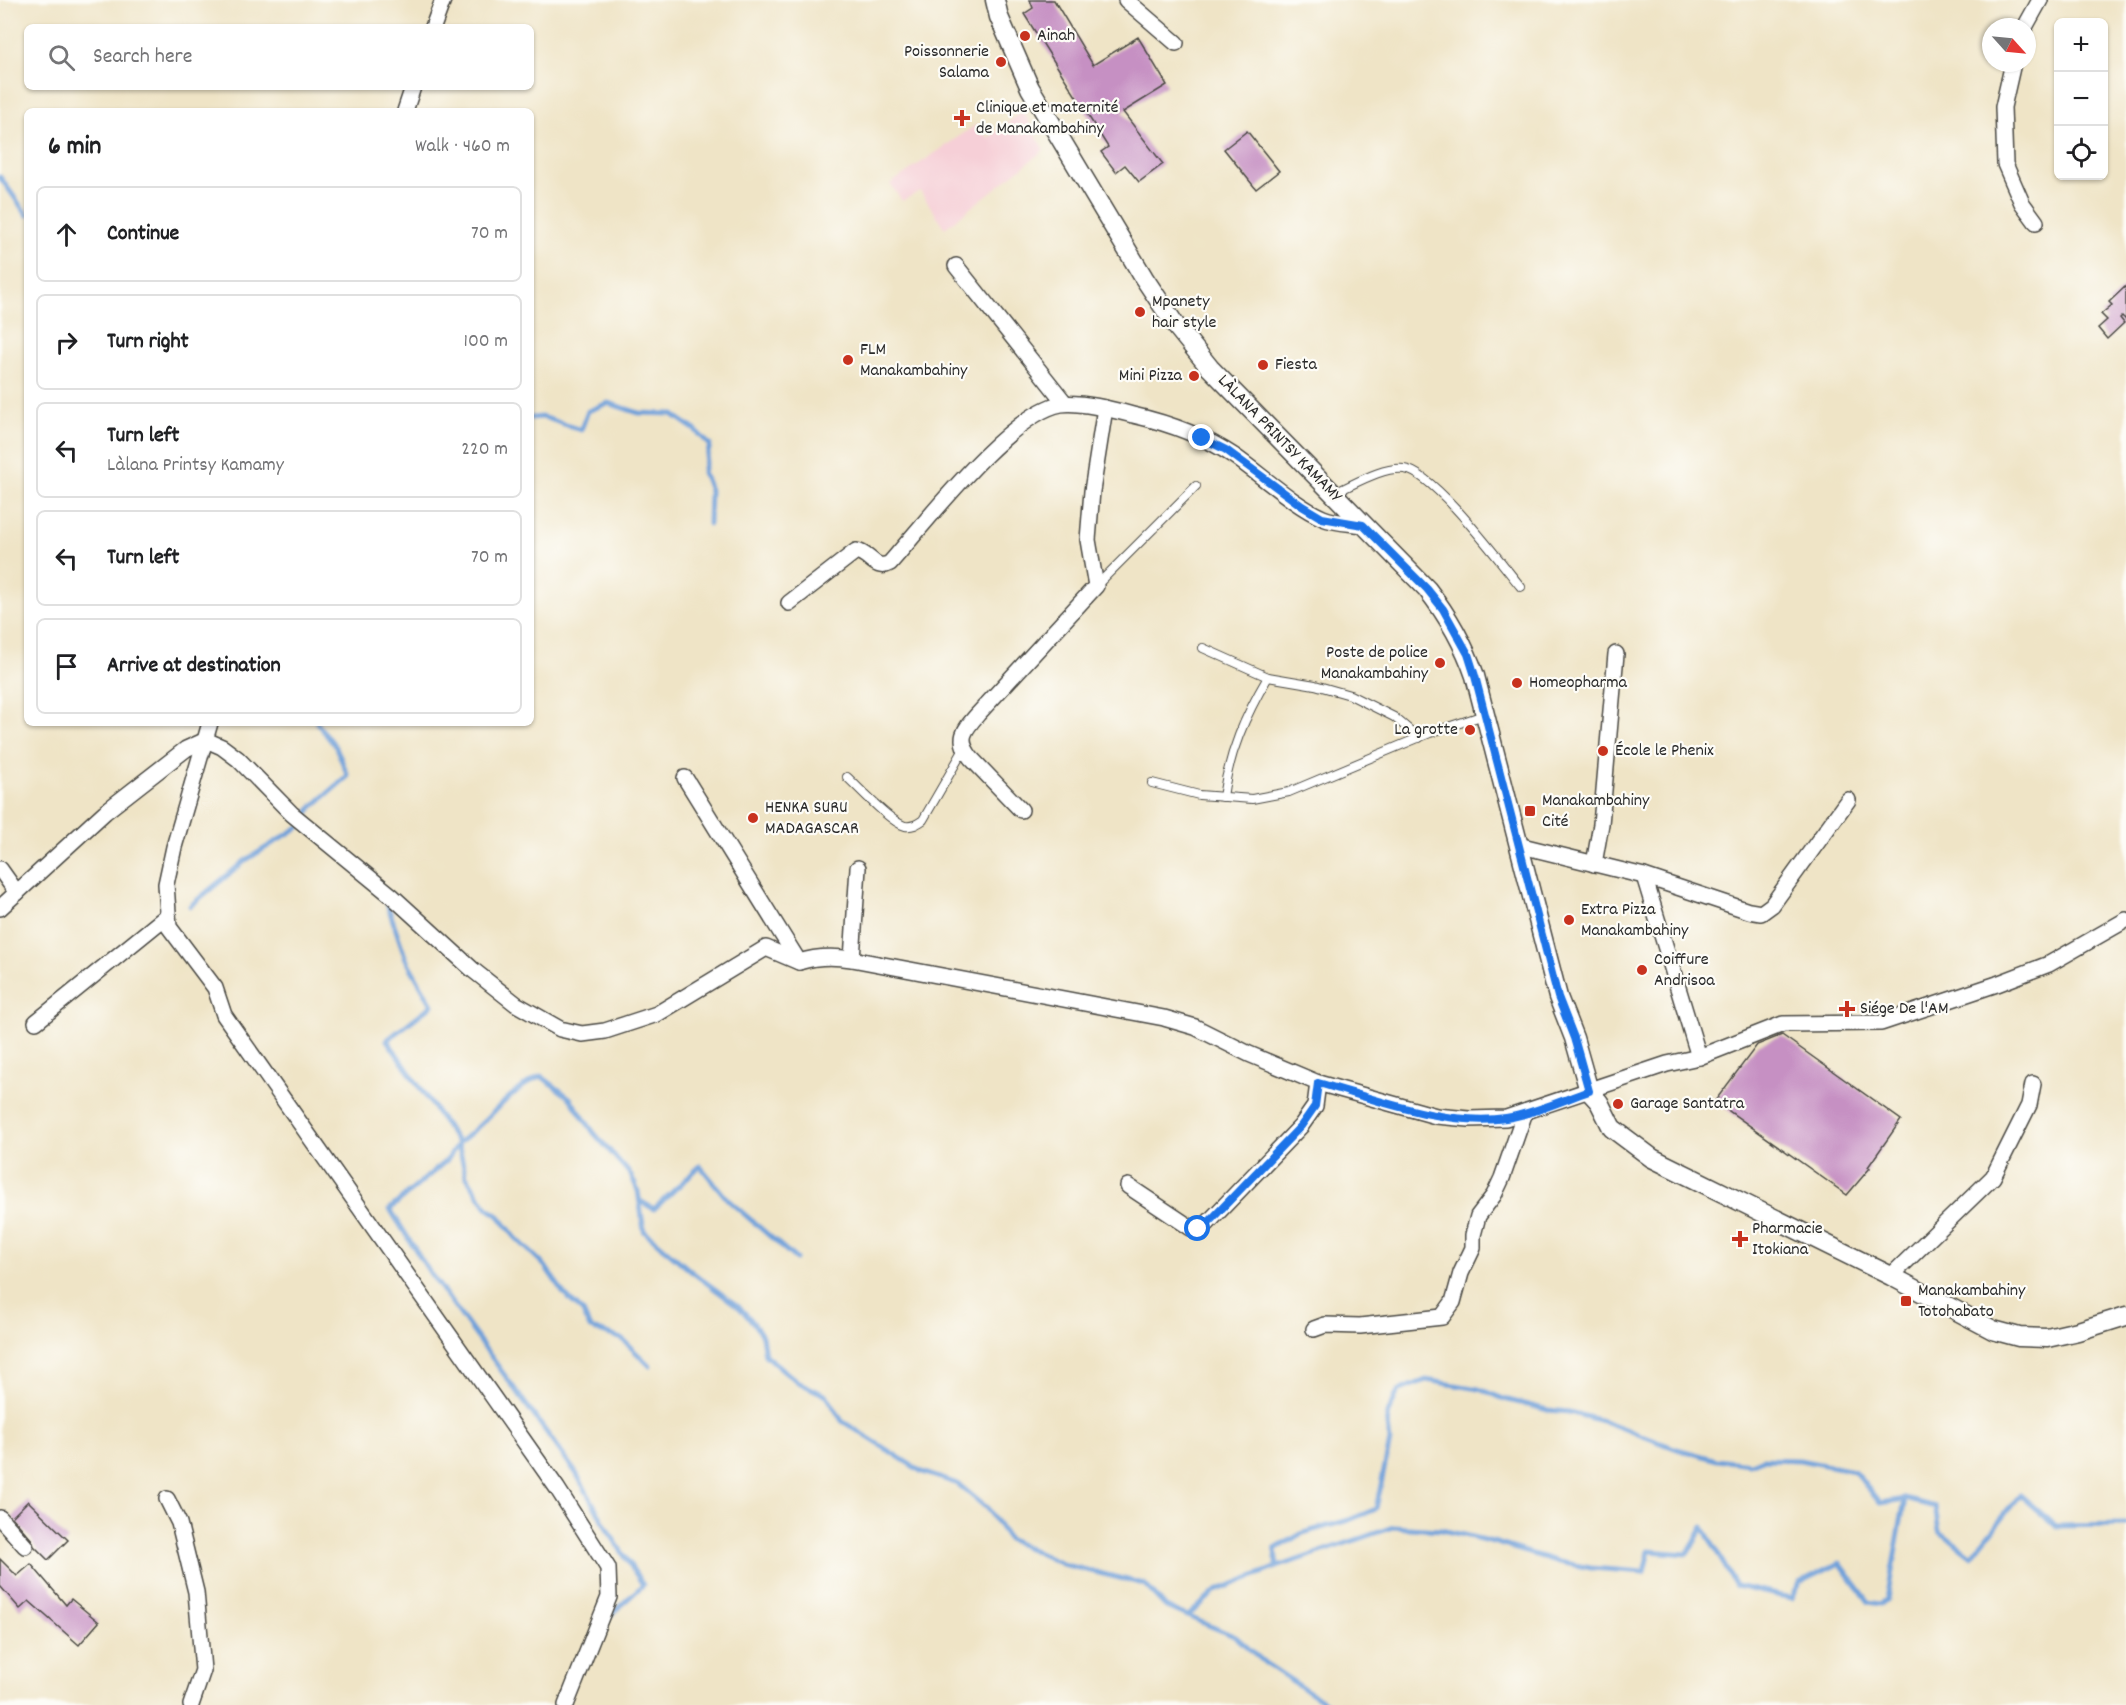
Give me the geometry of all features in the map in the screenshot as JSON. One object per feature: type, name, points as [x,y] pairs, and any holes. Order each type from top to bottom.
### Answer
[{"type":"street","points":[[434,24],[442,0]]},
{"type":"street","name":"LÀLANA PRINTSY KAMAMY","points":[[995,0],[999,17],[1030,88],[1144,278],[1176,326],[1210,368],[1427,589],[1443,609],[1468,654],[1558,997],[1574,1038],[1589,1091],[1599,1102],[1612,1128],[1652,1158],[1891,1276],[1993,1330],[2019,1337],[2047,1338],[2126,1316]]},
{"type":"street","points":[[1126,0],[1176,43]]},
{"type":"street","points":[[2030,18],[2040,0]]},
{"type":"street","points":[[2011,72],[2004,107],[2005,164],[2022,203],[2036,222]]},
{"type":"street","points":[[406,108],[412,90]]},
{"type":"street","points":[[956,266],[1065,403]]},
{"type":"street","points":[[789,603],[856,551],[864,553],[880,566],[890,563],[983,458],[1029,418],[1048,407],[1065,403],[1105,408],[1144,417],[1202,438],[1235,457],[1322,518],[1363,525]]},
{"type":"street","points":[[1021,810],[964,749],[962,738],[965,728],[1096,586],[1088,540],[1092,491],[1105,408]]},
{"type":"street","points":[[1594,864],[1601,824],[1616,654]]},
{"type":"street","points":[[209,726],[174,847],[166,884],[170,927],[215,988],[224,1015],[557,1488],[608,1568],[609,1597],[566,1705]]},
{"type":"street","points":[[0,908],[105,812],[186,749],[206,740],[222,747],[238,759],[292,814],[392,896],[473,970],[516,1005],[561,1029],[582,1034],[605,1031],[657,1014],[766,948],[799,962],[832,956],[852,959],[1164,1018],[1195,1027],[1249,1054],[1318,1083],[1436,1116],[1469,1119],[1506,1118],[1667,1064],[1699,1057],[1783,1024],[1881,1023],[1998,984],[2049,964],[2126,920]]},
{"type":"street","points":[[685,778],[799,962]]},
{"type":"street","points":[[1518,845],[1644,876],[1761,913],[1772,905],[1848,800]]},
{"type":"street","points":[[852,959],[858,868]]},
{"type":"street","points":[[0,869],[17,893]]},
{"type":"street","points":[[1644,876],[1699,1057]]},
{"type":"street","points":[[36,1022],[168,915]]},
{"type":"street","points":[[1128,1186],[1191,1228],[1202,1229],[1301,1126],[1315,1106],[1318,1083]]},
{"type":"street","points":[[1891,1276],[1993,1177],[2030,1105],[2033,1084]]},
{"type":"street","points":[[1314,1329],[1325,1325],[1360,1326],[1442,1317],[1446,1314],[1453,1302],[1461,1273],[1473,1248],[1473,1235],[1479,1216],[1494,1195],[1502,1178],[1525,1112]]},
{"type":"street","points":[[167,1499],[179,1523],[196,1592],[203,1670],[191,1705]]},
{"type":"street","points":[[0,1518],[25,1546]]},
{"type":"lane","points":[[1333,494],[1382,472],[1406,469],[1424,477],[1443,495],[1521,587]]},
{"type":"lane","points":[[1096,586],[1196,486]]},
{"type":"lane","points":[[1203,648],[1268,677],[1315,685],[1350,695],[1394,717],[1419,738]]},
{"type":"lane","points":[[1223,797],[1226,774],[1237,738],[1251,706],[1268,677]]},
{"type":"lane","points":[[1152,783],[1199,795],[1252,799],[1289,792],[1419,738],[1485,715]]},
{"type":"lane","points":[[847,777],[894,820],[904,825],[914,826],[923,820],[964,749]]},
{"type":"shaded area","points":[[1023,111],[1044,150],[945,228],[920,191],[902,201],[890,184],[977,124],[988,138]]},
{"type":"building","points":[[1030,0],[1054,0],[1093,65],[1138,37],[1167,85],[1123,112],[1163,164],[1139,182],[1125,165],[1116,172],[1101,152],[1108,147],[1024,14],[1033,8]]},
{"type":"building","points":[[1247,131],[1279,171],[1256,189],[1224,149]]},
{"type":"building","points":[[2126,286],[2126,320],[2122,316],[2120,318],[2124,323],[2107,339],[2098,328],[2107,320],[2101,314],[2112,305],[2109,302]]},
{"type":"building","points":[[1782,1035],[1901,1120],[1868,1167],[1870,1168],[1847,1195],[1715,1101],[1757,1045]]},
{"type":"building","points":[[28,1501],[68,1540],[48,1560],[12,1517]]},
{"type":"building","points":[[0,1559],[17,1576],[31,1564],[66,1605],[71,1599],[99,1622],[79,1645],[29,1601],[20,1609],[0,1586]]},
{"type":"waterway","points":[[0,177],[24,211]]},
{"type":"waterway","points":[[534,418],[543,417],[581,430],[588,411],[608,403],[639,413],[672,414],[695,430],[710,445],[703,472],[710,490],[709,524]]},
{"type":"waterway","points":[[304,820],[311,808],[348,776],[336,747],[319,726]]},
{"type":"waterway","points":[[190,906],[246,860],[299,827]]},
{"type":"waterway","points":[[385,898],[406,959],[432,1005],[387,1040],[458,1143],[518,1090],[541,1076],[570,1098],[594,1133],[631,1175],[638,1191],[644,1231],[692,1272],[739,1307],[762,1336],[765,1355],[798,1382],[827,1396],[842,1421],[922,1472],[958,1484],[988,1509],[1008,1539],[1062,1564],[1144,1584],[1166,1607],[1236,1637],[1265,1663],[1329,1705]]},
{"type":"waterway","points":[[458,1143],[448,1159],[390,1209],[430,1273],[576,1473],[609,1532],[643,1585],[606,1619]]},
{"type":"waterway","points":[[458,1143],[466,1176],[487,1208],[499,1216],[515,1237],[545,1266],[564,1294],[583,1312],[590,1328],[622,1339],[650,1366]]},
{"type":"waterway","points":[[640,1201],[654,1209],[700,1166],[728,1200],[796,1259]]},
{"type":"waterway","points":[[1188,1616],[1216,1591],[1277,1567],[1275,1549],[1303,1533],[1349,1520],[1376,1509],[1390,1441],[1387,1416],[1398,1391],[1426,1380],[1479,1389],[1504,1399],[1606,1422],[1677,1449],[1717,1460],[1750,1464],[1763,1459],[1800,1460],[1854,1471],[1880,1503],[1905,1499],[1935,1507],[1939,1531],[1972,1556],[2020,1495],[2056,1526],[2126,1525]]},
{"type":"waterway","points":[[1277,1567],[1393,1527],[1442,1530],[1493,1542],[1559,1562],[1591,1568],[1644,1572],[1649,1551],[1687,1554],[1703,1527],[1736,1586],[1791,1598],[1799,1583],[1840,1563],[1869,1602],[1881,1604],[1887,1599],[1905,1499]]},
{"type":"place","name":"Ainah","points":[[1025,36]]},
{"type":"place","name":"Poissonnerie Salama","points":[[1001,62]]},
{"type":"place","name":"Clinique et maternité de Manakambahiny","points":[[962,118]]},
{"type":"place","name":"Mpanety hair style","points":[[1140,312]]},
{"type":"place","name":"FLM Manakambahiny","points":[[848,360]]},
{"type":"place","name":"Fiesta","points":[[1263,365]]},
{"type":"place","name":"Mini Pizza","points":[[1194,376]]},
{"type":"place","name":"Poste de police Manakambahiny","points":[[1440,663]]},
{"type":"place","name":"Homeopharma","points":[[1517,683]]},
{"type":"place","name":"La grotte","points":[[1470,730]]},
{"type":"place","name":"École le Phenix","points":[[1603,751]]},
{"type":"place","name":"Manakambahiny Cité","points":[[1530,811]]},
{"type":"place","name":"HENKA SURU MADAGASCAR","points":[[753,818]]},
{"type":"place","name":"Extra Pizza Manakambahiny","points":[[1569,920]]},
{"type":"place","name":"Coiffure Andrisoa","points":[[1642,970]]},
{"type":"place","name":"Siége De l'AM","points":[[1847,1009]]},
{"type":"place","name":"Garage Santatra","points":[[1618,1104]]},
{"type":"place","name":"Pharmacie Itokiana","points":[[1740,1239]]},
{"type":"place","name":"Manakambahiny Totohabato","points":[[1906,1301]]},
{"type":"route","points":[[1198,1229],[1202,1229],[1301,1126],[1315,1106],[1318,1083],[1436,1116],[1469,1119],[1506,1118],[1589,1091],[1574,1038],[1558,997],[1475,676],[1468,654],[1443,609],[1427,589],[1363,525],[1322,518],[1226,450],[1202,438]]}]
